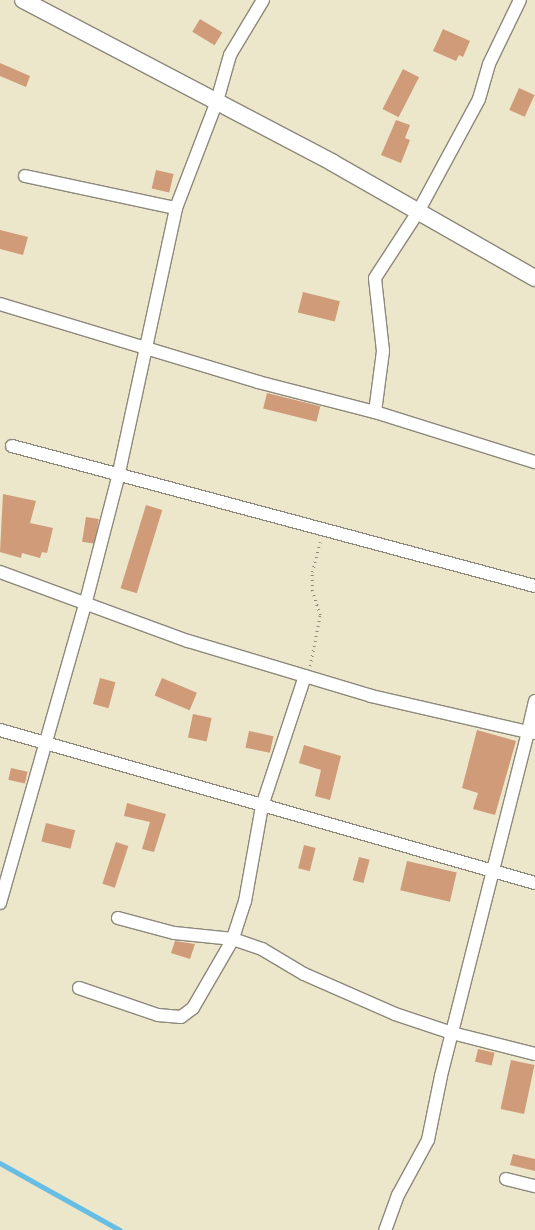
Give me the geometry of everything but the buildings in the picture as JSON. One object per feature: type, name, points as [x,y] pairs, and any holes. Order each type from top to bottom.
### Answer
[{"type":"street","points":[[23,0],[218,101],[535,278]]},
{"type":"street","points":[[0,903],[3,884],[46,744],[85,605],[118,477],[176,208],[218,101],[230,55],[263,0]]},
{"type":"street","points":[[374,412],[383,351],[375,278],[418,212],[479,99],[492,56],[520,0]]},
{"type":"street","points":[[25,176],[176,208]]},
{"type":"street","points":[[0,304],[145,349],[374,412],[535,462]]},
{"type":"street","points":[[12,446],[118,477],[323,528],[535,586]]},
{"type":"street","points":[[0,572],[85,605],[371,696],[531,733]]},
{"type":"street","points":[[79,988],[158,1015],[181,1017],[193,1008],[233,939],[245,901],[262,806],[306,676]]},
{"type":"street","points":[[385,1230],[398,1195],[428,1140],[452,1033],[531,733],[535,701]]},
{"type":"street","points":[[0,730],[535,883]]},
{"type":"street","points":[[118,918],[174,933],[233,939],[262,949],[304,974],[395,1014],[452,1033],[535,1054]]},
{"type":"street","points":[[506,1178],[535,1186]]},
{"type":"path","points":[[306,676],[314,657],[320,615],[312,591],[312,572],[323,528]]},
{"type":"waterway","points":[[0,1163],[120,1230]]}]
